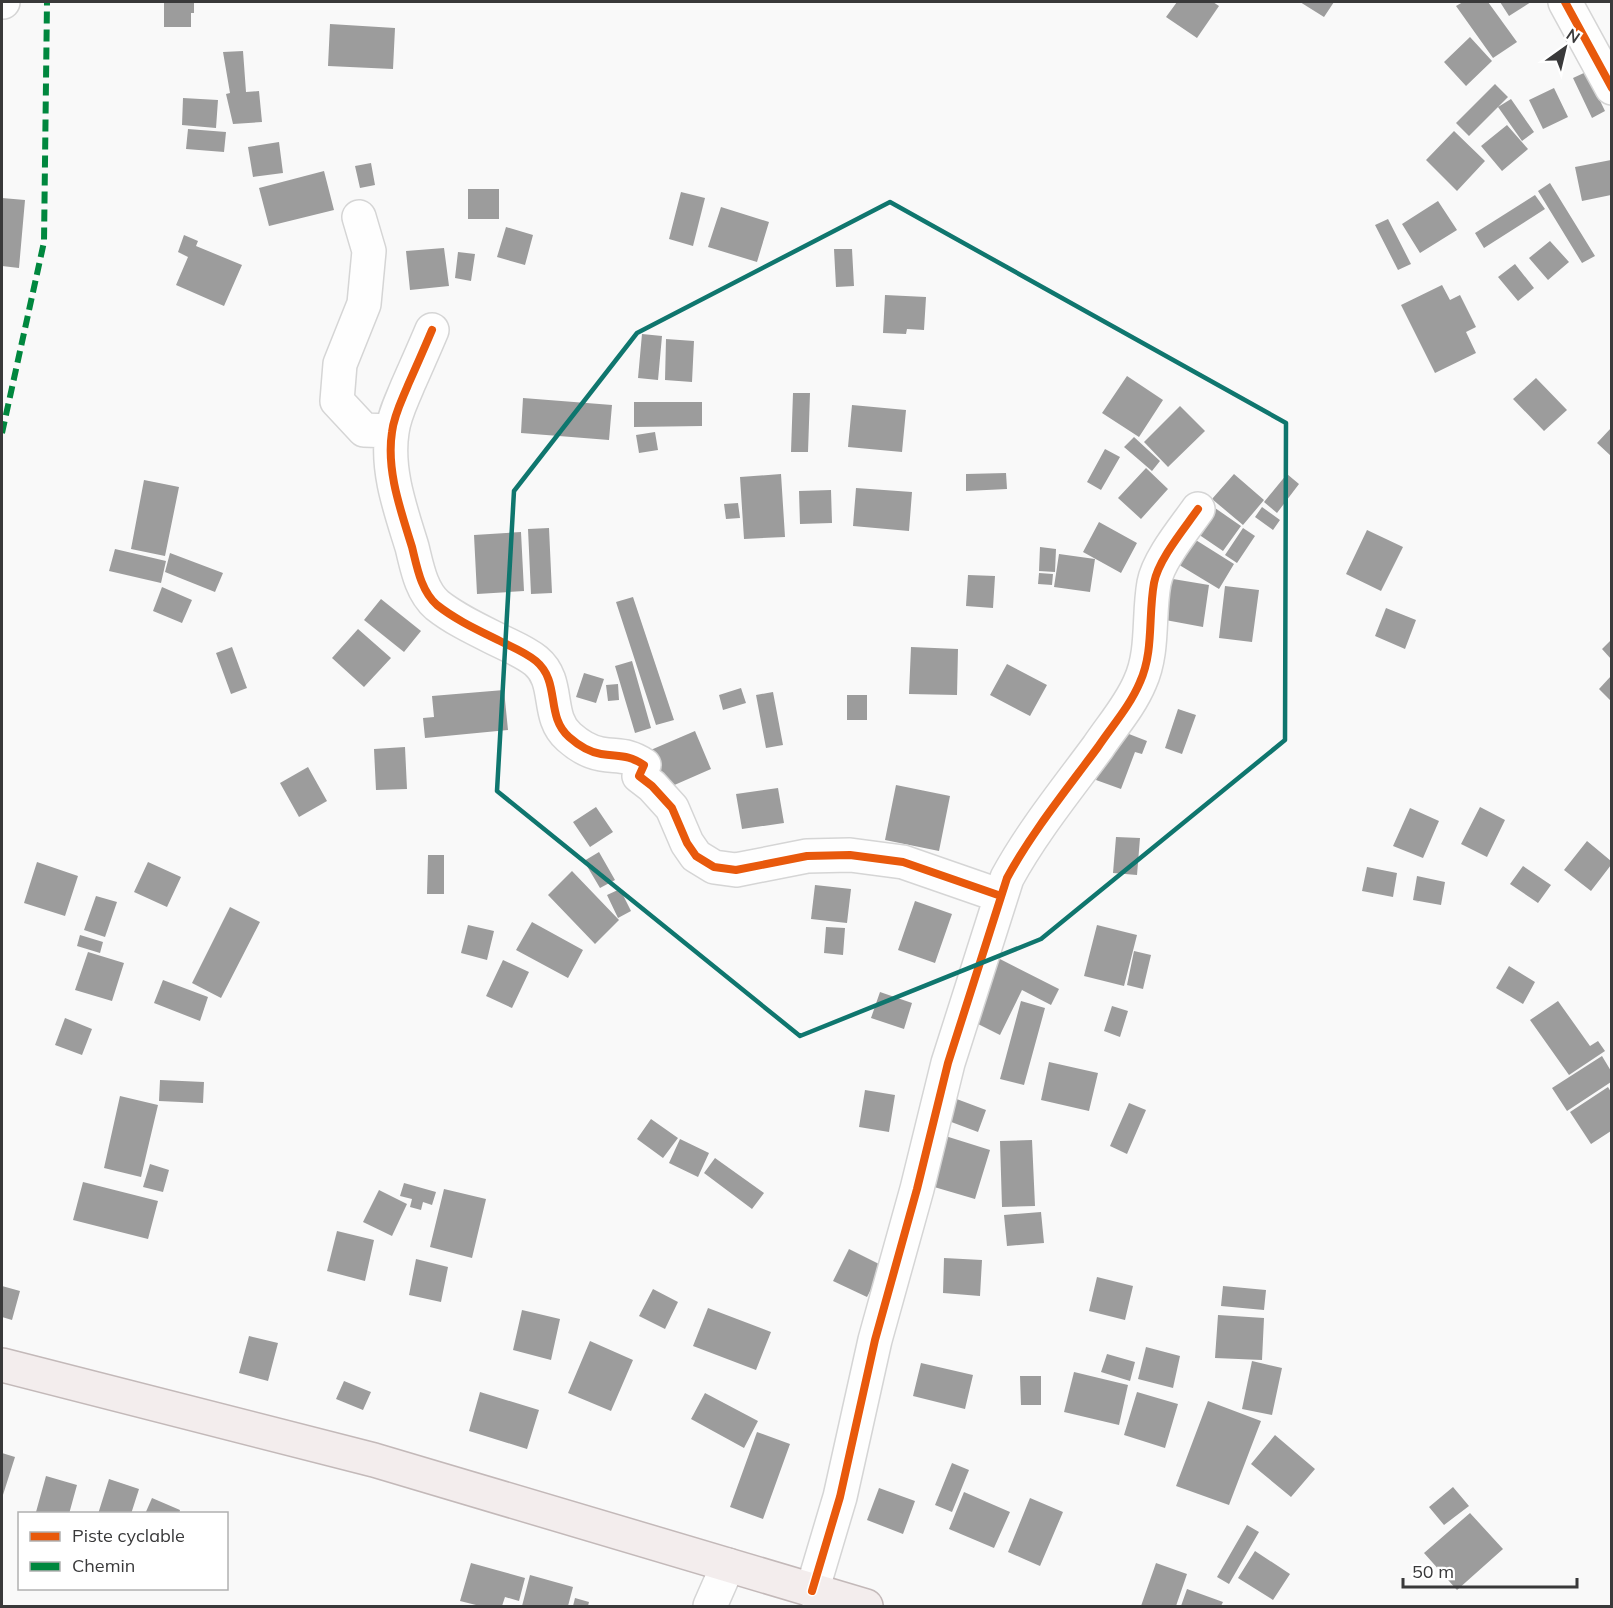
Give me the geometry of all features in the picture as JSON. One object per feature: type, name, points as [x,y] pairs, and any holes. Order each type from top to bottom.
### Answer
[{"type":"main road","points":[[2,1365],[374,1460],[866,1606]]},
{"type":"street","points":[[1565,2],[1611,88]]},
{"type":"street","points":[[359,217],[369,251],[363,304],[340,364],[337,401],[364,430],[392,431]]},
{"type":"street","points":[[432,330],[398,409],[392,431],[391,449],[394,485],[422,582],[435,603],[476,629],[534,659],[545,669],[551,687],[557,722],[567,736],[581,747],[600,754],[634,759],[644,765],[639,776],[652,786],[672,808],[687,843],[696,856],[714,867],[736,870],[807,856],[860,856],[903,862],[1001,896]]},
{"type":"street","points":[[812,1591],[840,1497],[876,1340],[948,1063],[1007,878],[1022,852],[1120,716],[1140,683],[1145,669],[1154,582],[1159,566],[1198,509]]},
{"type":"street","points":[[710,1606],[728,1565]]},
{"type":"highlighted area","points":[[890,202],[1286,423],[1285,740],[1041,939],[800,1036],[497,791],[514,491],[637,333]]},
{"type":"building","points":[[164,2],[194,2],[191,27],[164,27]]},
{"type":"building","points":[[1177,2],[1213,2],[1219,6],[1197,38],[1166,17]]},
{"type":"building","points":[[1300,2],[1334,2],[1324,17]]},
{"type":"building","points":[[1463,2],[1488,2],[1517,42],[1493,58],[1456,6]]},
{"type":"building","points":[[1500,2],[1531,2],[1509,16]]},
{"type":"building","points":[[330,24],[395,28],[393,69],[328,66]]},
{"type":"building","points":[[1470,37],[1492,61],[1466,86],[1444,62]]},
{"type":"building","points":[[243,51],[246,92],[259,91],[262,122],[233,124],[226,94],[230,93],[223,52]]},
{"type":"building","points":[[1586,72],[1605,111],[1592,118],[1573,78]]},
{"type":"building","points":[[1495,84],[1508,97],[1469,136],[1456,123]]},
{"type":"building","points":[[1554,88],[1568,117],[1543,129],[1529,100]]},
{"type":"building","points":[[183,98],[218,100],[216,128],[182,125]]},
{"type":"building","points":[[1511,99],[1534,132],[1522,141],[1498,107]]},
{"type":"building","points":[[1507,125],[1528,149],[1502,171],[1481,146]]},
{"type":"building","points":[[188,129],[226,132],[224,152],[186,149]]},
{"type":"building","points":[[1454,131],[1485,161],[1457,191],[1426,160]]},
{"type":"building","points":[[279,142],[283,173],[253,177],[248,147]]},
{"type":"building","points":[[1611,160],[1611,195],[1582,201],[1575,167]]},
{"type":"building","points":[[371,163],[375,185],[360,188],[355,166]]},
{"type":"building","points":[[324,171],[334,210],[269,226],[259,188]]},
{"type":"building","points":[[1550,183],[1595,256],[1582,263],[1538,191]]},
{"type":"building","points":[[468,189],[499,189],[499,219],[468,219]]},
{"type":"building","points":[[681,192],[705,198],[693,246],[669,239]]},
{"type":"building","points":[[1535,195],[1545,209],[1484,248],[1475,233]]},
{"type":"building","points":[[2,198],[25,200],[19,268],[2,266]]},
{"type":"building","points":[[1438,201],[1457,230],[1420,253],[1402,224]]},
{"type":"building","points":[[721,207],[769,222],[757,262],[708,247]]},
{"type":"building","points":[[1388,219],[1411,264],[1398,270],[1375,225]]},
{"type":"building","points":[[506,227],[533,235],[525,265],[497,257]]},
{"type":"building","points":[[184,235],[198,241],[196,246],[242,265],[224,306],[176,285],[188,257],[178,252]]},
{"type":"building","points":[[1550,241],[1569,262],[1548,280],[1529,258]]},
{"type":"building","points":[[444,248],[449,286],[410,290],[406,251]]},
{"type":"building","points":[[834,249],[852,249],[854,286],[836,287]]},
{"type":"building","points":[[458,252],[475,254],[471,281],[455,278]]},
{"type":"building","points":[[1515,264],[1534,288],[1518,301],[1498,277]]},
{"type":"building","points":[[1442,285],[1450,300],[1460,295],[1476,327],[1466,332],[1476,353],[1435,373],[1401,305]]},
{"type":"building","points":[[885,295],[926,297],[924,330],[907,329],[906,334],[883,333]]},
{"type":"building","points":[[642,334],[662,336],[658,380],[638,378]]},
{"type":"building","points":[[666,339],[694,341],[692,382],[665,380]]},
{"type":"building","points":[[1127,376],[1163,400],[1139,437],[1102,413]]},
{"type":"building","points":[[1536,378],[1567,410],[1544,431],[1513,399]]},
{"type":"building","points":[[793,393],[810,393],[808,452],[791,452]]},
{"type":"building","points":[[523,398],[612,405],[609,440],[521,433]]},
{"type":"building","points":[[634,402],[702,402],[702,426],[634,427]]},
{"type":"building","points":[[852,405],[906,410],[902,452],[848,447]]},
{"type":"building","points":[[1180,406],[1205,431],[1168,467],[1144,442]]},
{"type":"building","points":[[1611,428],[1611,456],[1597,443]]},
{"type":"building","points":[[655,432],[658,450],[639,453],[636,435]]},
{"type":"building","points":[[1134,437],[1160,461],[1152,471],[1124,447]]},
{"type":"building","points":[[1105,449],[1120,457],[1101,490],[1087,482]]},
{"type":"building","points":[[1146,468],[1168,489],[1141,519],[1118,498]]},
{"type":"building","points":[[1006,473],[1007,489],[966,491],[966,474]]},
{"type":"building","points":[[781,474],[785,537],[744,539],[740,477]]},
{"type":"building","points":[[1234,474],[1264,500],[1243,525],[1212,499]]},
{"type":"building","points":[[1287,474],[1299,484],[1277,513],[1264,502]]},
{"type":"building","points":[[144,480],[179,487],[165,556],[131,549]]},
{"type":"building","points":[[856,488],[912,492],[909,531],[853,526]]},
{"type":"building","points":[[831,490],[832,523],[800,524],[799,491]]},
{"type":"building","points":[[738,503],[740,518],[726,519],[724,504]]},
{"type":"building","points":[[1262,507],[1280,520],[1273,530],[1255,517]]},
{"type":"building","points":[[1215,508],[1241,526],[1223,551],[1198,534]]},
{"type":"building","points":[[1099,522],[1137,543],[1121,573],[1083,552]]},
{"type":"building","points":[[549,528],[552,593],[531,594],[528,529]]},
{"type":"building","points":[[1243,528],[1255,536],[1237,563],[1225,555]]},
{"type":"building","points":[[1367,530],[1403,547],[1381,591],[1346,574]]},
{"type":"building","points":[[521,532],[524,591],[477,594],[474,535]]},
{"type":"building","points":[[1191,537],[1234,564],[1219,589],[1176,563]]},
{"type":"building","points":[[1040,547],[1056,549],[1055,572],[1039,571]]},
{"type":"building","points":[[115,549],[166,561],[161,583],[109,571]]},
{"type":"building","points":[[170,553],[223,573],[215,592],[165,572]]},
{"type":"building","points":[[1059,554],[1095,559],[1090,592],[1054,587]]},
{"type":"building","points":[[1039,573],[1053,574],[1052,585],[1038,584]]},
{"type":"building","points":[[968,575],[995,576],[993,608],[966,606]]},
{"type":"building","points":[[1167,578],[1209,585],[1203,627],[1160,619]]},
{"type":"building","points":[[1225,586],[1259,590],[1252,642],[1219,638]]},
{"type":"building","points":[[162,587],[192,600],[182,623],[153,611]]},
{"type":"building","points":[[633,597],[674,720],[656,725],[616,602]]},
{"type":"building","points":[[381,599],[421,631],[404,652],[364,620]]},
{"type":"building","points":[[1386,608],[1416,620],[1405,649],[1375,636]]},
{"type":"building","points":[[358,629],[391,658],[364,687],[332,658]]},
{"type":"building","points":[[1611,640],[1611,659],[1602,649]]},
{"type":"building","points":[[232,647],[247,688],[231,694],[216,653]]},
{"type":"building","points":[[911,647],[958,649],[957,695],[909,694]]},
{"type":"building","points":[[632,661],[651,728],[635,733],[615,666]]},
{"type":"building","points":[[1007,664],[1047,685],[1030,716],[990,695]]},
{"type":"building","points":[[584,673],[604,679],[596,703],[576,697]]},
{"type":"building","points":[[1611,676],[1611,701],[1599,689]]},
{"type":"building","points":[[618,684],[619,700],[608,701],[606,685]]},
{"type":"building","points":[[741,688],[746,703],[723,710],[719,695]]},
{"type":"building","points":[[504,690],[508,730],[425,738],[423,718],[434,717],[432,696]]},
{"type":"building","points":[[773,692],[783,745],[766,748],[756,695]]},
{"type":"building","points":[[847,695],[867,695],[867,720],[847,720]]},
{"type":"building","points":[[1178,709],[1196,715],[1182,754],[1165,748]]},
{"type":"building","points":[[1116,729],[1147,741],[1142,754],[1135,752],[1121,789],[1096,780]]},
{"type":"building","points":[[695,731],[711,769],[663,790],[646,752]]},
{"type":"building","points":[[405,747],[407,789],[376,790],[374,749]]},
{"type":"building","points":[[308,767],[327,801],[299,817],[280,783]]},
{"type":"building","points":[[896,785],[950,796],[939,851],[885,840]]},
{"type":"building","points":[[778,788],[784,823],[742,829],[736,794]]},
{"type":"building","points":[[596,807],[613,832],[590,847],[573,822]]},
{"type":"building","points":[[1480,807],[1505,820],[1487,857],[1461,844]]},
{"type":"building","points":[[1410,808],[1439,821],[1423,858],[1393,846]]},
{"type":"building","points":[[1116,837],[1140,838],[1137,875],[1113,873]]},
{"type":"building","points":[[1587,841],[1611,861],[1611,865],[1591,891],[1564,870]]},
{"type":"building","points":[[599,852],[615,880],[600,888],[584,861]]},
{"type":"building","points":[[428,855],[444,855],[444,894],[427,894]]},
{"type":"building","points":[[37,862],[78,876],[65,916],[24,903]]},
{"type":"building","points":[[148,862],[181,877],[167,907],[134,892]]},
{"type":"building","points":[[1523,866],[1551,885],[1538,903],[1510,884]]},
{"type":"building","points":[[1367,867],[1397,873],[1393,897],[1362,891]]},
{"type":"building","points":[[572,871],[619,920],[595,944],[548,895]]},
{"type":"building","points":[[1417,876],[1445,882],[1441,905],[1413,900]]},
{"type":"building","points":[[815,885],[851,889],[847,923],[811,919]]},
{"type":"building","points":[[620,889],[631,911],[618,918],[607,895]]},
{"type":"building","points":[[96,896],[117,902],[105,937],[84,930]]},
{"type":"building","points":[[915,901],[952,914],[935,963],[898,950]]},
{"type":"building","points":[[230,907],[260,922],[221,998],[192,983]]},
{"type":"building","points":[[532,922],[583,950],[568,978],[516,950]]},
{"type":"building","points":[[468,925],[494,931],[487,960],[461,953]]},
{"type":"building","points":[[1097,925],[1137,935],[1124,986],[1084,976]]},
{"type":"building","points":[[826,927],[845,928],[843,955],[824,953]]},
{"type":"building","points":[[80,935],[103,942],[100,953],[77,946]]},
{"type":"building","points":[[1134,951],[1151,955],[1143,989],[1127,985]]},
{"type":"building","points":[[88,952],[124,963],[112,1001],[75,990]]},
{"type":"building","points":[[996,957],[1059,989],[1051,1005],[1022,990],[1000,1035],[966,1018]]},
{"type":"building","points":[[503,960],[529,972],[512,1008],[486,996]]},
{"type":"building","points":[[1509,966],[1535,982],[1523,1004],[1496,988]]},
{"type":"building","points":[[163,980],[208,997],[200,1021],[154,1003]]},
{"type":"building","points":[[880,992],[912,1003],[904,1029],[871,1018]]},
{"type":"building","points":[[1021,1001],[1045,1008],[1024,1085],[1000,1079]]},
{"type":"building","points":[[1558,1001],[1590,1046],[1598,1041],[1605,1051],[1569,1075],[1530,1020]]},
{"type":"building","points":[[1112,1006],[1128,1011],[1120,1037],[1104,1031]]},
{"type":"building","points":[[65,1018],[92,1029],[82,1055],[55,1045]]},
{"type":"building","points":[[1602,1056],[1611,1071],[1611,1082],[1567,1111],[1552,1088]]},
{"type":"building","points":[[1049,1062],[1098,1073],[1089,1111],[1041,1100]]},
{"type":"building","points":[[160,1080],[204,1082],[203,1103],[159,1101]]},
{"type":"building","points":[[1608,1087],[1611,1092],[1611,1131],[1591,1144],[1570,1112]]},
{"type":"building","points":[[865,1090],[895,1095],[889,1132],[859,1127]]},
{"type":"building","points":[[120,1096],[158,1105],[141,1177],[104,1168]]},
{"type":"building","points":[[954,1098],[986,1110],[978,1132],[946,1120]]},
{"type":"building","points":[[1129,1103],[1146,1110],[1127,1154],[1110,1146]]},
{"type":"building","points":[[651,1119],[678,1138],[663,1158],[637,1139]]},
{"type":"building","points":[[939,1134],[990,1150],[975,1199],[924,1184]]},
{"type":"building","points":[[680,1139],[709,1153],[698,1177],[669,1163]]},
{"type":"building","points":[[1032,1140],[1035,1206],[1002,1207],[1000,1141]]},
{"type":"building","points":[[715,1158],[764,1193],[752,1209],[704,1173]]},
{"type":"building","points":[[150,1164],[169,1170],[163,1192],[143,1187]]},
{"type":"building","points":[[83,1182],[158,1201],[148,1239],[73,1220]]},
{"type":"building","points":[[404,1183],[436,1192],[432,1205],[423,1202],[421,1210],[410,1207],[412,1199],[400,1196]]},
{"type":"building","points":[[444,1189],[486,1199],[472,1258],[430,1247]]},
{"type":"building","points":[[379,1190],[407,1204],[392,1236],[363,1222]]},
{"type":"building","points":[[1041,1212],[1044,1243],[1007,1246],[1004,1215]]},
{"type":"building","points":[[337,1231],[374,1240],[365,1281],[327,1271]]},
{"type":"building","points":[[849,1249],[883,1266],[867,1297],[833,1281]]},
{"type":"building","points":[[944,1258],[982,1260],[980,1296],[943,1293]]},
{"type":"building","points":[[416,1259],[448,1267],[441,1302],[409,1295]]},
{"type":"building","points":[[1097,1277],[1133,1286],[1125,1320],[1089,1311]]},
{"type":"building","points":[[2,1286],[20,1291],[12,1320],[2,1317]]},
{"type":"building","points":[[1223,1286],[1266,1290],[1264,1310],[1221,1306]]},
{"type":"building","points":[[653,1289],[678,1302],[665,1329],[639,1316]]},
{"type":"building","points":[[708,1308],[771,1332],[756,1370],[693,1346]]},
{"type":"building","points":[[522,1310],[560,1319],[551,1360],[513,1350]]},
{"type":"building","points":[[1218,1315],[1264,1318],[1262,1360],[1215,1358]]},
{"type":"building","points":[[249,1336],[278,1343],[268,1381],[239,1373]]},
{"type":"building","points":[[590,1341],[633,1360],[611,1411],[568,1393]]},
{"type":"building","points":[[1146,1347],[1180,1356],[1173,1388],[1138,1379]]},
{"type":"building","points":[[1107,1354],[1135,1362],[1130,1381],[1101,1372]]},
{"type":"building","points":[[1252,1361],[1282,1368],[1272,1415],[1242,1409]]},
{"type":"building","points":[[921,1363],[973,1375],[965,1409],[913,1396]]},
{"type":"building","points":[[1074,1372],[1128,1385],[1119,1425],[1064,1412]]},
{"type":"building","points":[[1020,1376],[1041,1376],[1041,1405],[1021,1405]]},
{"type":"building","points":[[344,1381],[371,1392],[363,1410],[336,1399]]},
{"type":"building","points":[[480,1392],[539,1410],[527,1449],[469,1431]]},
{"type":"building","points":[[1137,1392],[1178,1404],[1165,1448],[1124,1435]]},
{"type":"building","points":[[705,1393],[758,1421],[744,1448],[691,1419]]},
{"type":"building","points":[[1208,1401],[1261,1421],[1229,1505],[1176,1486]]},
{"type":"building","points":[[757,1432],[790,1444],[763,1519],[730,1507]]},
{"type":"building","points":[[1275,1435],[1315,1469],[1291,1497],[1251,1464]]},
{"type":"building","points":[[2,1453],[15,1457],[2,1498]]},
{"type":"building","points":[[952,1463],[969,1470],[952,1512],[935,1505]]},
{"type":"building","points":[[46,1476],[77,1485],[70,1512],[36,1512]]},
{"type":"building","points":[[109,1479],[139,1489],[132,1512],[99,1512]]},
{"type":"building","points":[[1453,1487],[1469,1506],[1444,1525],[1429,1507]]},
{"type":"building","points":[[879,1488],[915,1501],[903,1534],[867,1520]]},
{"type":"building","points":[[964,1492],[1010,1512],[994,1548],[949,1529]]},
{"type":"building","points":[[152,1498],[180,1510],[180,1512],[146,1512]]},
{"type":"building","points":[[1030,1498],[1063,1512],[1040,1566],[1008,1552]]},
{"type":"building","points":[[1470,1513],[1503,1549],[1457,1590],[1424,1553]]},
{"type":"building","points":[[1247,1525],[1259,1532],[1229,1584],[1217,1577]]},
{"type":"building","points":[[1255,1551],[1290,1574],[1273,1600],[1238,1578]]},
{"type":"building","points":[[471,1563],[525,1578],[519,1601],[505,1597],[502,1606],[480,1606],[460,1601]]},
{"type":"building","points":[[1156,1563],[1187,1574],[1176,1606],[1141,1606]]},
{"type":"building","points":[[530,1575],[573,1587],[568,1606],[522,1606]]},
{"type":"building","points":[[1187,1589],[1223,1602],[1221,1606],[1181,1606]]},
{"type":"building","points":[[575,1598],[589,1602],[588,1606],[573,1606]]},
{"type":"marked path","points":[[2,433],[44,242],[47,2]]},
{"type":"cycle path","points":[[1565,2],[1612,88]]},
{"type":"cycle path","points":[[432,330],[396,414],[391,447],[396,491],[420,578],[427,593],[437,605],[467,624],[523,652],[544,669],[557,719],[569,737],[592,752],[628,757],[644,765],[639,776],[652,786],[672,808],[687,843],[696,856],[714,867],[736,870],[807,856],[850,855],[903,862],[1001,896]]},
{"type":"cycle path","points":[[812,1591],[840,1497],[875,1340],[917,1189],[948,1063],[1007,878],[1039,827],[1136,691],[1147,658],[1156,574],[1172,545],[1198,509]]}]
